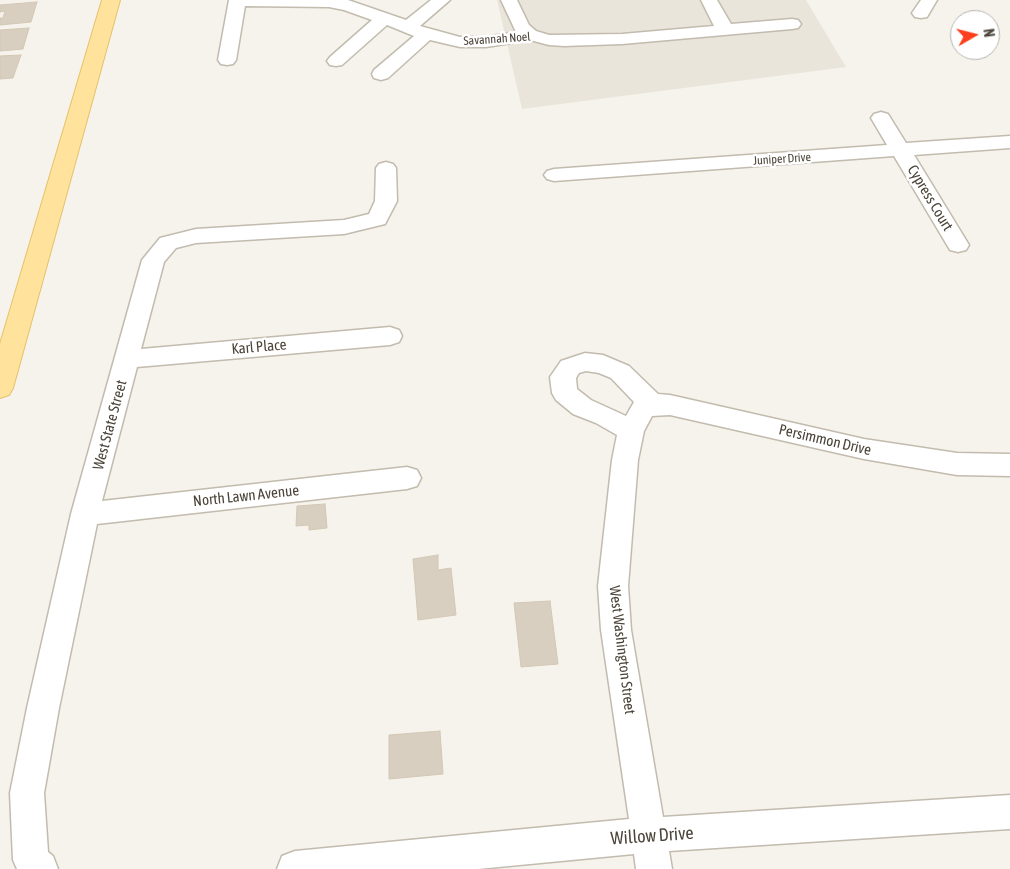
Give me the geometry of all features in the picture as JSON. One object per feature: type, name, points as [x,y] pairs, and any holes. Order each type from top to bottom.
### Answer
[{"type":"main road","points":[[0,388],[111,0]]},
{"type":"street","points":[[227,60],[237,0]]},
{"type":"street","name":"Savannah Noel","points":[[237,0],[328,2],[348,5],[426,34],[460,42],[486,42],[530,35],[549,40],[564,41],[622,38],[792,24]]},
{"type":"street","points":[[408,27],[442,0]]},
{"type":"street","points":[[509,0],[521,27],[530,35]]},
{"type":"street","points":[[708,0],[725,29]]},
{"type":"street","points":[[336,61],[384,19]]},
{"type":"street","points":[[381,74],[426,34]]},
{"type":"street","points":[[881,118],[901,151]]},
{"type":"street","name":"Juniper Drive","points":[[554,175],[1010,142]]},
{"type":"street","name":"Cypress Court","points":[[901,151],[958,246]]},
{"type":"street","name":"West State Street","points":[[40,869],[31,860],[27,793],[43,708],[85,514],[128,360],[153,260],[168,243],[196,236],[344,227],[377,219],[386,201],[386,168]]},
{"type":"street","name":"Karl Place","points":[[128,360],[390,336]]},
{"type":"street","name":"Persimmon Drive","points":[[642,415],[670,405],[699,410],[864,450],[957,464],[1010,465]]},
{"type":"street","name":"West Washington Street","points":[[642,415],[625,460],[613,586],[616,630],[654,869]]},
{"type":"street","name":"North Lawn Avenue","points":[[85,514],[406,478]]},
{"type":"street","name":"Willow Drive","points":[[295,869],[648,835],[1010,812]]},
{"type":"shaded area","points":[[497,0],[806,0],[846,67],[522,109]]},
{"type":"building","points":[[37,2],[31,22],[0,25],[0,18],[3,18],[5,11],[0,12],[0,5]]},
{"type":"building","points":[[29,28],[23,49],[0,51],[0,30]]},
{"type":"building","points":[[21,55],[13,78],[0,79],[0,56]]},
{"type":"building","points":[[325,504],[327,528],[309,530],[309,525],[296,526],[297,506]]},
{"type":"building","points":[[438,555],[438,570],[451,568],[456,615],[418,620],[413,559]]},
{"type":"building","points":[[550,601],[558,664],[521,667],[514,603]]},
{"type":"building","points":[[440,731],[443,774],[389,779],[389,735]]}]
